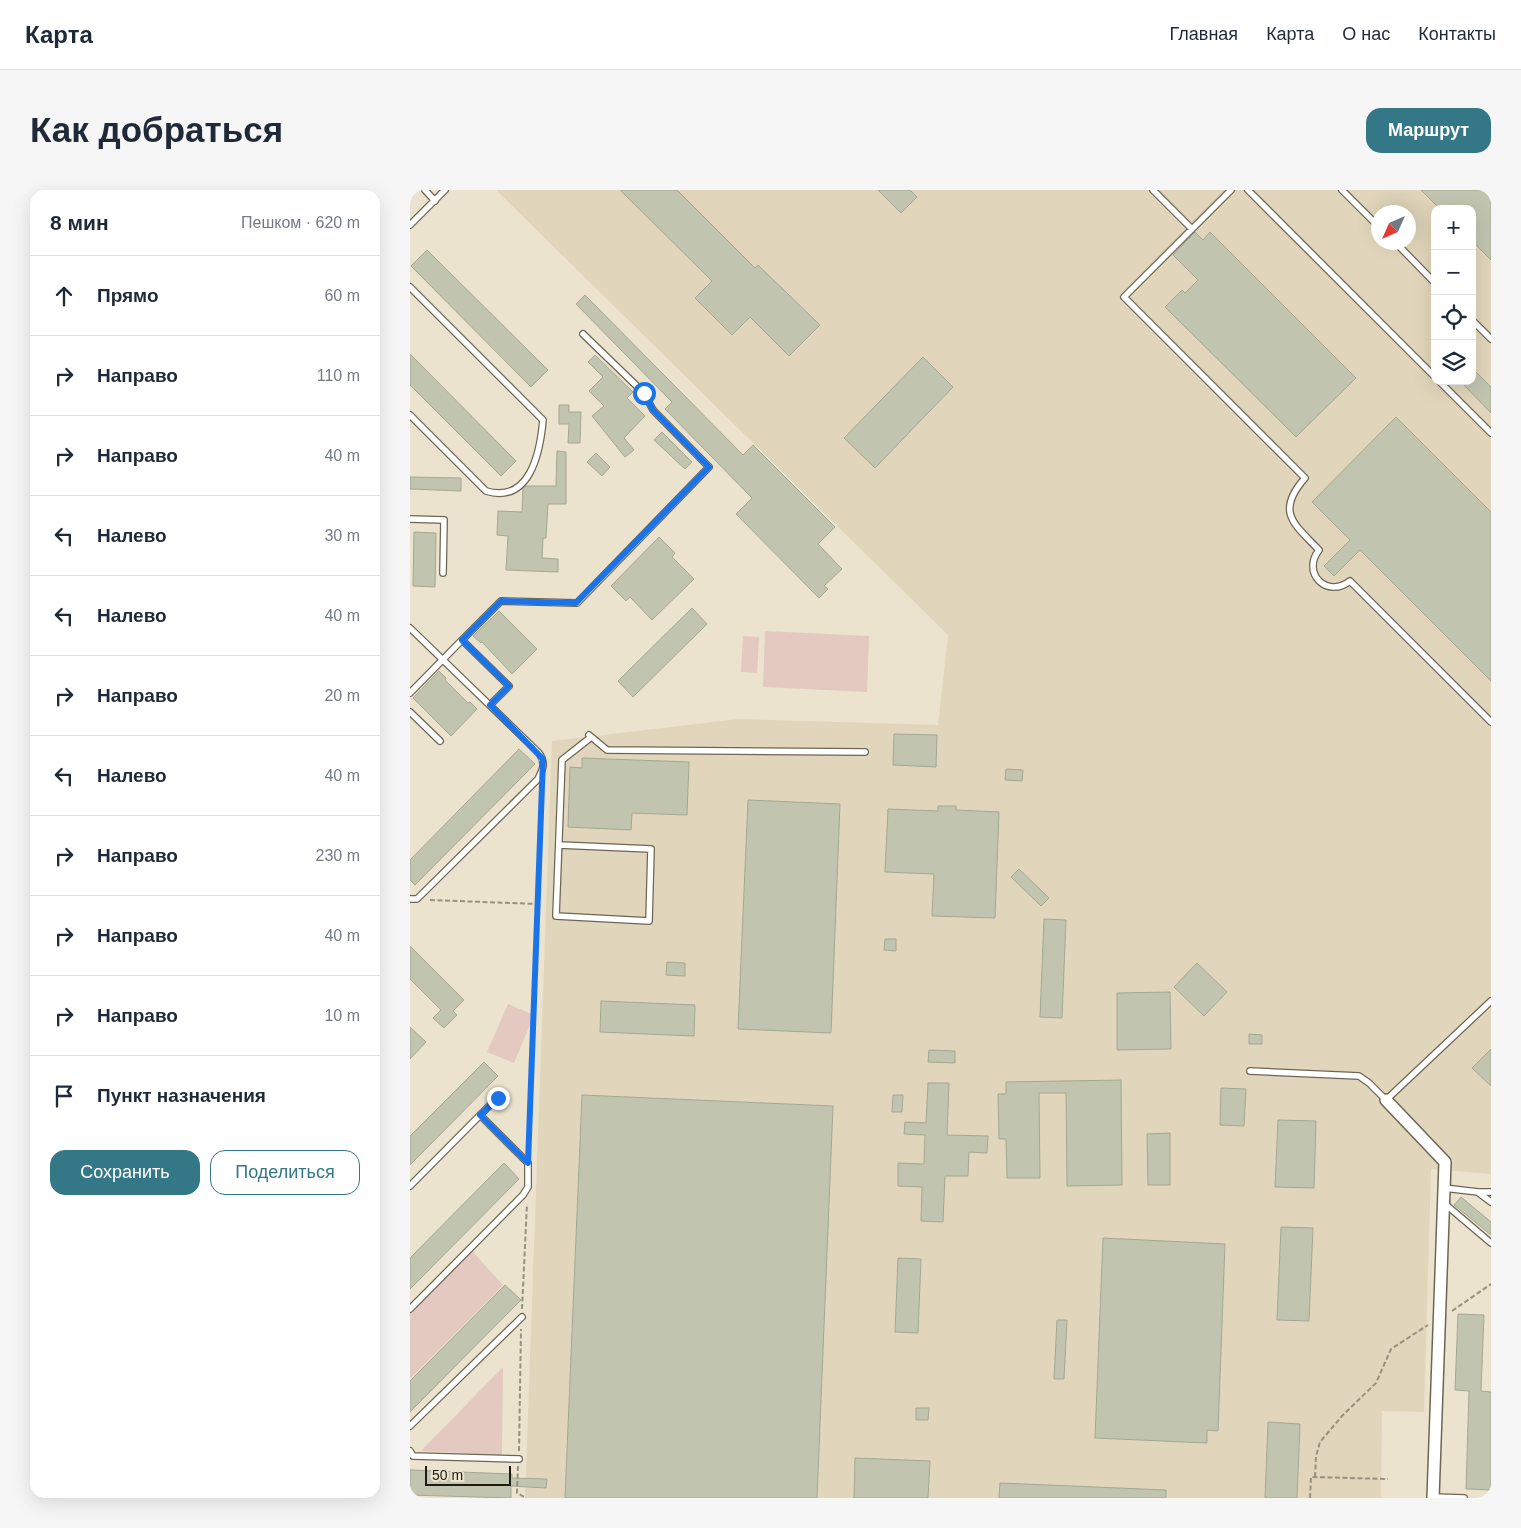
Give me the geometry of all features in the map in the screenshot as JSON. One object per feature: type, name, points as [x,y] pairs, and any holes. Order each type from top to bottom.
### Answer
[{"type":"street","points":[[1386,1100],[1445,1162],[1433,1497]]},
{"type":"lane","points":[[425,190],[435,201]]},
{"type":"lane","points":[[410,225],[445,190]]},
{"type":"lane","points":[[1152,190],[1192,229]]},
{"type":"lane","points":[[1231,190],[1124,297],[1305,478],[1295,489],[1291,500],[1290,514],[1294,525],[1319,550],[1313,561],[1317,579],[1327,587],[1333,588],[1339,588],[1350,581],[1491,722]]},
{"type":"lane","points":[[1248,190],[1431,372]]},
{"type":"lane","points":[[1342,190],[1371,219]]},
{"type":"lane","points":[[1402,250],[1431,279]]},
{"type":"lane","points":[[410,287],[543,420],[540,446],[534,466],[525,480],[510,492],[496,494],[486,491],[410,415]]},
{"type":"lane","points":[[1476,324],[1491,339]]},
{"type":"lane","points":[[410,694],[501,601],[576,603],[709,467],[653,410],[644,393],[584,334]]},
{"type":"lane","points":[[1444,385],[1491,433]]},
{"type":"lane","points":[[410,519],[444,520],[443,573]]},
{"type":"lane","points":[[410,628],[539,754],[543,759],[544,767],[538,778],[418,899],[410,899]]},
{"type":"lane","points":[[462,640],[509,686],[490,705]]},
{"type":"lane","points":[[410,712],[440,742]]},
{"type":"lane","points":[[559,845],[651,849],[649,920],[556,916],[562,760],[589,736],[607,750],[865,752]]},
{"type":"lane","points":[[1250,1071],[1359,1076],[1386,1100],[1491,1001]]},
{"type":"lane","points":[[410,1186],[498,1098]]},
{"type":"lane","points":[[410,1309],[523,1195],[528,1187],[528,1163],[480,1115]]},
{"type":"lane","points":[[1444,1188],[1491,1192]]},
{"type":"lane","points":[[1478,1192],[1491,1202]]},
{"type":"lane","points":[[1444,1203],[1491,1243]]},
{"type":"lane","points":[[410,1426],[522,1317]]},
{"type":"lane","points":[[410,1450],[413,1456],[519,1459]]},
{"type":"lane","points":[[1433,1497],[1464,1498]]},
{"type":"path","points":[[528,1163],[544,767]]},
{"type":"path","points":[[418,899],[538,904]]},
{"type":"path","points":[[526,1498],[517,1492],[528,1187]]},
{"type":"path","points":[[1315,1477],[1316,1456],[1320,1442],[1342,1416],[1376,1383],[1391,1349],[1491,1284]]},
{"type":"path","points":[[1310,1498],[1311,1477],[1388,1479]]},
{"type":"shaded area","points":[[496,190],[1491,190],[1491,1174],[1431,1169],[1424,1412],[1382,1411],[1381,1498],[525,1498],[552,741],[739,719],[938,725],[948,635]]},
{"type":"shaded area","points":[[765,631],[869,636],[867,692],[763,687]]},
{"type":"shaded area","points":[[743,636],[759,637],[757,673],[741,672]]},
{"type":"shaded area","points":[[508,1004],[534,1015],[514,1063],[487,1052]]},
{"type":"shaded area","points":[[471,1250],[503,1285],[410,1379],[410,1311]]},
{"type":"shaded area","points":[[503,1367],[502,1455],[421,1451]]},
{"type":"building","points":[[620,190],[677,190],[755,268],[758,265],[820,325],[789,356],[750,317],[732,335],[695,298],[712,281]]},
{"type":"building","points":[[878,190],[910,190],[917,197],[901,213]]},
{"type":"building","points":[[1421,190],[1491,190],[1491,260],[1476,245],[1476,205],[1436,205]]},
{"type":"building","points":[[1195,232],[1203,240],[1210,232],[1356,378],[1296,437],[1165,307],[1182,290],[1185,293],[1198,280],[1173,255]]},
{"type":"building","points":[[427,250],[548,370],[531,387],[411,266]]},
{"type":"building","points":[[585,295],[743,455],[753,445],[835,527],[818,544],[842,569],[824,586],[828,589],[819,598],[736,514],[752,498],[665,409],[672,402],[576,304]]},
{"type":"building","points":[[410,354],[516,461],[501,476],[410,385]]},
{"type":"building","points":[[595,355],[633,392],[627,398],[645,416],[624,438],[634,450],[625,457],[592,416],[604,406],[589,391],[603,377],[588,362]]},
{"type":"building","points":[[923,357],[953,387],[875,468],[844,438]]},
{"type":"building","points":[[1476,372],[1491,387],[1491,413],[1464,385],[1476,385]]},
{"type":"building","points":[[559,405],[569,405],[569,412],[581,412],[580,443],[568,443],[569,424],[559,424]]},
{"type":"building","points":[[1396,417],[1491,512],[1491,681],[1360,550],[1334,576],[1324,566],[1350,540],[1312,502]]},
{"type":"building","points":[[662,432],[692,462],[685,469],[654,440]]},
{"type":"building","points":[[557,451],[566,452],[566,504],[548,504],[546,538],[543,538],[542,558],[558,559],[558,572],[506,570],[508,536],[497,535],[498,511],[522,512],[523,488],[526,486],[556,486]]},
{"type":"building","points":[[596,453],[610,467],[602,476],[587,462]]},
{"type":"building","points":[[410,477],[461,478],[461,491],[410,489]]},
{"type":"building","points":[[414,532],[436,533],[435,587],[413,586]]},
{"type":"building","points":[[659,537],[675,553],[672,557],[694,579],[652,620],[630,597],[626,601],[611,586]]},
{"type":"building","points":[[692,608],[707,624],[633,697],[618,681]]},
{"type":"building","points":[[499,611],[537,649],[512,674],[482,642],[473,636]]},
{"type":"building","points":[[439,671],[446,678],[445,680],[468,703],[470,702],[477,709],[451,736],[413,698]]},
{"type":"building","points":[[894,734],[937,735],[936,767],[893,765]]},
{"type":"building","points":[[519,749],[535,764],[415,885],[410,880],[410,860]]},
{"type":"building","points":[[582,758],[689,762],[687,815],[632,813],[631,830],[568,827],[570,767],[582,768]]},
{"type":"building","points":[[1006,769],[1023,770],[1022,781],[1005,780]]},
{"type":"building","points":[[748,800],[840,804],[831,1033],[738,1029]]},
{"type":"building","points":[[938,806],[956,806],[956,810],[999,812],[995,918],[932,916],[934,874],[885,872],[888,809],[938,811]]},
{"type":"building","points":[[1019,869],[1049,898],[1041,906],[1011,877]]},
{"type":"building","points":[[1044,919],[1066,920],[1062,1018],[1040,1017]]},
{"type":"building","points":[[885,939],[896,939],[896,951],[884,950]]},
{"type":"building","points":[[410,946],[464,1000],[453,1011],[457,1015],[444,1028],[433,1018],[441,1010],[410,979]]},
{"type":"building","points":[[667,962],[685,963],[685,976],[666,975]]},
{"type":"building","points":[[1197,963],[1227,992],[1204,1016],[1174,987]]},
{"type":"building","points":[[1170,992],[1171,1049],[1117,1050],[1117,993]]},
{"type":"building","points":[[601,1001],[695,1005],[694,1036],[600,1032]]},
{"type":"building","points":[[410,1027],[426,1042],[410,1059]]},
{"type":"building","points":[[1249,1034],[1262,1035],[1262,1044],[1249,1044]]},
{"type":"building","points":[[1491,1049],[1491,1086],[1472,1068]]},
{"type":"building","points":[[929,1050],[955,1051],[955,1063],[928,1062]]},
{"type":"building","points":[[484,1062],[498,1076],[410,1165],[410,1136]]},
{"type":"building","points":[[1121,1080],[1122,1185],[1067,1186],[1066,1093],[1039,1093],[1040,1178],[1007,1178],[1006,1139],[999,1139],[998,1094],[1006,1094],[1006,1082]]},
{"type":"building","points":[[928,1083],[949,1083],[947,1135],[988,1136],[987,1153],[969,1152],[968,1176],[945,1176],[943,1222],[921,1221],[922,1187],[898,1186],[898,1163],[924,1164],[925,1135],[904,1134],[905,1122],[926,1123]]},
{"type":"building","points":[[1221,1088],[1246,1089],[1244,1126],[1220,1125]]},
{"type":"building","points":[[582,1095],[833,1106],[817,1498],[565,1498]]},
{"type":"building","points":[[893,1095],[903,1095],[902,1112],[892,1112]]},
{"type":"building","points":[[1278,1120],[1316,1121],[1314,1188],[1275,1187]]},
{"type":"building","points":[[1170,1133],[1170,1185],[1148,1185],[1147,1134]]},
{"type":"building","points":[[504,1163],[519,1179],[410,1289],[410,1258]]},
{"type":"building","points":[[1461,1197],[1491,1222],[1491,1235],[1454,1205]]},
{"type":"building","points":[[1281,1227],[1313,1228],[1309,1321],[1277,1320]]},
{"type":"building","points":[[1103,1238],[1225,1244],[1218,1431],[1207,1430],[1207,1443],[1095,1438]]},
{"type":"building","points":[[898,1258],[921,1259],[918,1333],[895,1332]]},
{"type":"building","points":[[505,1285],[521,1300],[410,1412],[410,1381]]},
{"type":"building","points":[[1458,1314],[1484,1315],[1481,1391],[1491,1392],[1491,1490],[1466,1489],[1469,1391],[1455,1390]]},
{"type":"building","points":[[1057,1320],[1067,1320],[1064,1379],[1054,1379]]},
{"type":"building","points":[[916,1408],[929,1408],[928,1420],[916,1420]]},
{"type":"building","points":[[1268,1422],[1300,1424],[1297,1498],[1265,1498]]},
{"type":"building","points":[[855,1458],[930,1461],[928,1498],[854,1498]]},
{"type":"building","points":[[410,1470],[512,1474],[512,1478],[547,1479],[546,1488],[511,1486],[511,1498],[410,1495]]},
{"type":"building","points":[[1000,1483],[1166,1490],[1166,1498],[999,1498]]},
{"type":"route","points":[[498,1098],[480,1115],[528,1163],[544,767],[543,759],[539,754],[490,705],[509,686],[462,640],[501,601],[576,603],[709,467],[653,410],[644,393]]}]
